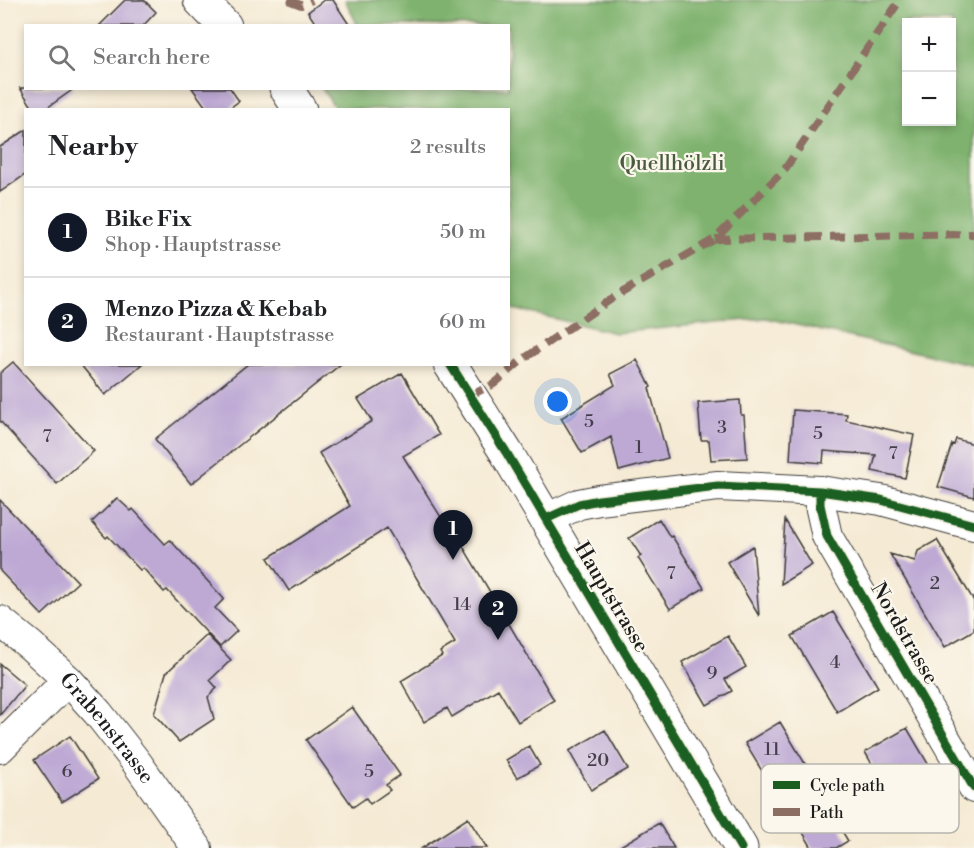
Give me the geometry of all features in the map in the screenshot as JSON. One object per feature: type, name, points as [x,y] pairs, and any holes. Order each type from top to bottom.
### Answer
[{"type":"main road","points":[[200,0],[223,24]]},
{"type":"main road","points":[[228,0],[238,10],[246,24]]},
{"type":"main road","points":[[287,90],[299,108]]},
{"type":"main road","name":"Hauptstrasse","points":[[451,366],[546,519],[741,848]]},
{"type":"street","points":[[546,519],[579,504],[599,500],[718,486],[820,491],[881,500],[974,525]]},
{"type":"street","name":"Nordstrasse","points":[[820,491],[820,505],[827,536],[974,788]]},
{"type":"street","name":"Grabenstrasse","points":[[0,621],[68,680],[98,713],[196,848]]},
{"type":"street","points":[[0,748],[68,680]]},
{"type":"green space","name":"Quellhölzli","points":[[345,0],[974,0],[974,365],[766,318],[615,333],[510,308],[510,108],[335,108],[323,90],[510,90],[510,24],[357,24]]},
{"type":"building","points":[[125,0],[144,0],[156,12],[145,24],[101,24]]},
{"type":"building","points":[[324,0],[333,0],[349,24],[316,24],[308,12]]},
{"type":"building","points":[[20,88],[24,90],[72,90],[47,108],[33,108]]},
{"type":"building","points":[[193,90],[231,90],[239,101],[230,108],[207,108]]},
{"type":"building","points":[[24,131],[24,175],[0,192],[0,147]]},
{"type":"building","points":[[637,360],[651,387],[649,388],[668,458],[619,471],[611,437],[582,453],[561,418],[615,385],[610,374]]},
{"type":"building","points":[[13,362],[94,451],[57,484],[0,421],[0,373]]},
{"type":"building","points":[[82,366],[140,366],[105,395]]},
{"type":"building","points":[[246,366],[338,366],[191,484],[155,439]]},
{"type":"building","points":[[402,373],[439,435],[403,456],[444,522],[448,521],[554,700],[518,722],[498,689],[452,717],[447,708],[424,722],[401,681],[442,656],[440,652],[455,643],[387,528],[289,591],[268,558],[350,506],[319,453],[372,421],[358,399]]},
{"type":"building","points":[[740,400],[741,415],[744,415],[747,458],[711,460],[709,440],[701,440],[698,403]]},
{"type":"building","points":[[793,410],[847,414],[846,420],[914,435],[905,478],[872,471],[876,455],[824,451],[823,463],[790,460]]},
{"type":"building","points":[[956,439],[974,444],[974,497],[938,487],[952,444],[954,445]]},
{"type":"building","points":[[117,498],[131,511],[133,509],[165,544],[170,540],[224,599],[215,608],[237,631],[220,647],[167,590],[164,592],[143,568],[140,570],[92,522]]},
{"type":"building","points":[[0,500],[78,582],[42,615],[0,571]]},
{"type":"building","points":[[659,519],[704,588],[670,609],[638,558],[641,556],[629,538]]},
{"type":"building","points":[[785,520],[812,565],[781,584]]},
{"type":"building","points":[[937,540],[974,601],[974,630],[945,647],[890,554],[915,561],[918,551]]},
{"type":"building","points":[[753,546],[759,616],[727,562]]},
{"type":"building","points":[[833,612],[878,687],[837,712],[792,636]]},
{"type":"building","points":[[207,635],[231,660],[210,680],[217,688],[208,697],[214,719],[179,742],[154,714],[166,673]]},
{"type":"building","points":[[728,636],[746,667],[725,679],[732,691],[707,705],[682,662]]},
{"type":"building","points":[[0,664],[25,685],[0,715]]},
{"type":"building","points":[[352,707],[400,775],[386,785],[390,790],[370,804],[366,798],[353,807],[306,740]]},
{"type":"building","points":[[780,722],[805,764],[761,764],[761,769],[745,743]]},
{"type":"building","points":[[907,728],[928,764],[872,764],[865,752]]},
{"type":"building","points":[[605,730],[628,769],[591,790],[569,751]]},
{"type":"building","points":[[70,736],[98,779],[62,802],[34,760]]},
{"type":"building","points":[[529,746],[540,765],[517,778],[506,760]]},
{"type":"building","points":[[468,818],[487,848],[422,848]]},
{"type":"building","points":[[659,823],[674,848],[617,848]]},
{"type":"building","points":[[803,833],[843,833],[848,841],[836,848],[812,848]]},
{"type":"marked path","points":[[288,0],[301,5],[312,0]]},
{"type":"marked path","points":[[469,396],[494,384],[522,360],[616,296],[715,239],[785,169],[900,0]]},
{"type":"marked path","points":[[715,239],[974,234]]},
{"type":"cycle path","points":[[451,366],[506,452],[741,848]]},
{"type":"cycle path","points":[[546,519],[579,504],[599,500],[718,486],[820,491],[881,500],[974,525]]},
{"type":"cycle path","points":[[820,491],[820,505],[827,536],[974,788]]},
{"type":"place","name":"Bike Fix","points":[[453,560]]},
{"type":"place","name":"Menzo Pizza & Kebab","points":[[498,640]]}]
